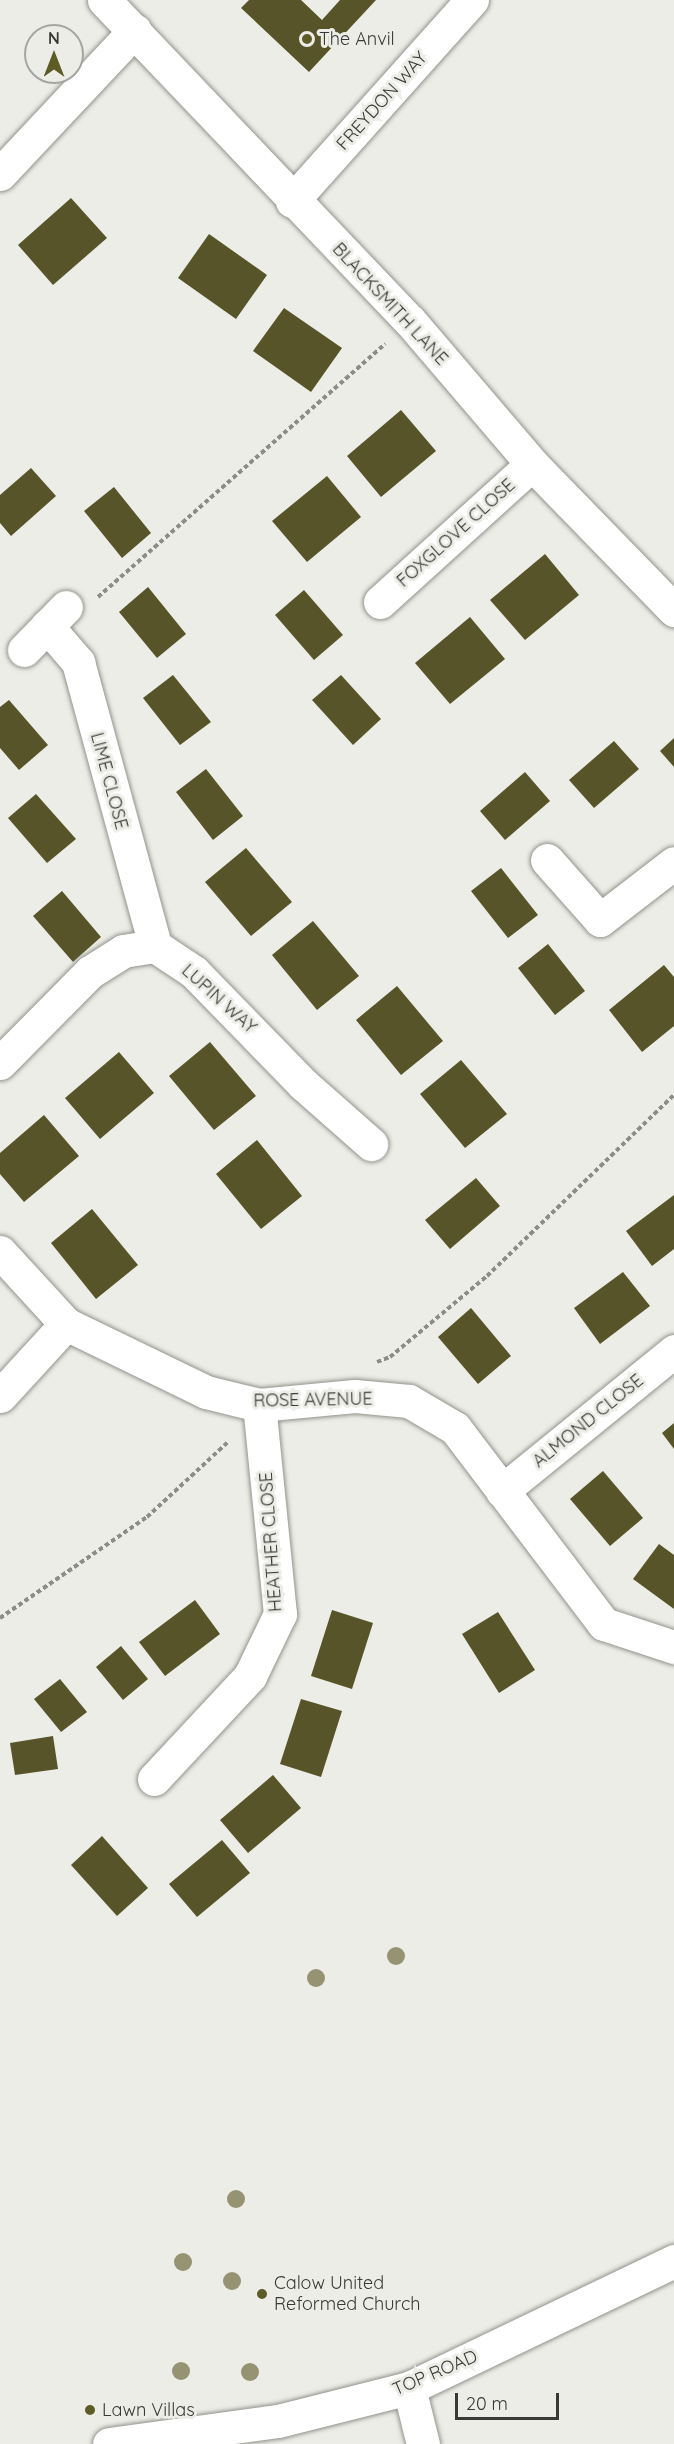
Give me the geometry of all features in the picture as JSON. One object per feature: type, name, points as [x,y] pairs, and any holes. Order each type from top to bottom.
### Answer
[{"type":"street","name":"BLACKSMITH LANE","points":[[104,0],[135,30],[292,201],[410,321],[532,464],[674,610]]},
{"type":"street","name":"FREYDON WAY","points":[[292,201],[472,0]]},
{"type":"street","points":[[0,174],[135,30]]},
{"type":"street","name":"FOXGLOVE CLOSE","points":[[380,602],[532,464]]},
{"type":"street","points":[[24,650],[57,617]]},
{"type":"street","name":"LIME CLOSE","points":[[57,617],[78,662],[155,946]]},
{"type":"street","points":[[547,860],[600,920],[674,863]]},
{"type":"street","points":[[0,1063],[90,972],[123,951],[155,946]]},
{"type":"street","name":"LUPIN WAY","points":[[155,946],[194,972],[303,1084],[372,1144]]},
{"type":"street","name":"ROSE AVENUE","points":[[0,1252],[66,1324],[206,1392],[259,1405],[355,1396],[410,1401],[455,1428],[604,1624],[674,1647]]},
{"type":"street","points":[[0,1396],[66,1324]]},
{"type":"street","name":"ALMOND CLOSE","points":[[502,1491],[674,1351]]},
{"type":"street","name":"HEATHER CLOSE","points":[[154,1779],[250,1676],[280,1614],[259,1405]]},
{"type":"street","name":"TOP ROAD","points":[[109,2444],[278,2421],[409,2388],[674,2261]]},
{"type":"street","points":[[409,2388],[423,2444]]},
{"type":"path","points":[[57,617],[80,613],[410,321]]},
{"type":"path","points":[[368,1365],[390,1357],[487,1276],[674,1095]]},
{"type":"path","points":[[0,1618],[147,1517],[244,1426],[259,1405]]},
{"type":"building","name":"The Anvil","points":[[249,0],[301,0],[322,20],[340,0],[376,0],[309,72],[241,8]]},
{"type":"building","points":[[71,198],[107,238],[53,285],[18,245]]},
{"type":"building","points":[[209,234],[267,275],[236,319],[178,278]]},
{"type":"building","points":[[284,308],[342,348],[311,392],[253,351]]},
{"type":"building","points":[[401,410],[436,451],[381,497],[347,456]]},
{"type":"building","points":[[31,468],[56,496],[11,536],[0,523],[0,495]]},
{"type":"building","points":[[327,476],[361,517],[307,562],[272,521]]},
{"type":"building","points":[[114,487],[151,533],[122,558],[84,511]]},
{"type":"building","points":[[545,554],[579,595],[525,640],[490,600]]},
{"type":"building","points":[[148,587],[186,634],[157,658],[119,612]]},
{"type":"building","points":[[304,590],[343,635],[314,660],[275,615]]},
{"type":"building","points":[[470,617],[505,659],[450,704],[415,663]]},
{"type":"building","points":[[173,675],[211,722],[180,745],[143,698]]},
{"type":"building","points":[[341,675],[381,719],[353,745],[312,700]]},
{"type":"building","points":[[9,700],[48,745],[19,770],[0,748],[0,707]]},
{"type":"building","points":[[674,738],[674,767],[660,751]]},
{"type":"building","points":[[614,741],[639,769],[594,808],[569,780]]},
{"type":"building","points":[[206,769],[243,816],[213,840],[176,792]]},
{"type":"building","points":[[525,772],[550,801],[505,840],[480,811]]},
{"type":"building","points":[[36,794],[76,839],[47,863],[8,818]]},
{"type":"building","points":[[246,848],[292,902],[251,936],[205,882]]},
{"type":"building","points":[[501,868],[538,915],[508,938],[471,891]]},
{"type":"building","points":[[62,891],[101,937],[73,962],[33,916]]},
{"type":"building","points":[[313,921],[359,976],[317,1010],[272,955]]},
{"type":"building","points":[[548,944],[585,991],[555,1015],[518,968]]},
{"type":"building","points":[[664,965],[674,977],[674,1026],[642,1052],[609,1010]]},
{"type":"building","points":[[397,986],[443,1041],[401,1075],[356,1020]]},
{"type":"building","points":[[210,1042],[256,1096],[214,1130],[169,1076]]},
{"type":"building","points":[[119,1052],[154,1093],[100,1139],[65,1098]]},
{"type":"building","points":[[461,1060],[507,1114],[465,1148],[420,1094]]},
{"type":"building","points":[[44,1115],[79,1156],[24,1202],[0,1174],[0,1153]]},
{"type":"building","points":[[257,1140],[302,1196],[261,1229],[216,1174]]},
{"type":"building","points":[[476,1178],[500,1206],[450,1249],[425,1220]]},
{"type":"building","points":[[674,1195],[674,1249],[652,1266],[626,1231]]},
{"type":"building","points":[[92,1209],[138,1265],[96,1299],[51,1243]]},
{"type":"building","points":[[623,1272],[650,1306],[600,1344],[574,1308]]},
{"type":"building","points":[[471,1308],[511,1356],[478,1384],[438,1337]]},
{"type":"building","points":[[674,1423],[674,1449],[662,1433]]},
{"type":"building","points":[[603,1471],[643,1518],[610,1546],[570,1499]]},
{"type":"building","points":[[659,1544],[674,1555],[674,1609],[633,1579]]},
{"type":"building","points":[[195,1600],[220,1634],[165,1676],[139,1642]]},
{"type":"building","points":[[332,1610],[373,1623],[352,1689],[311,1676]]},
{"type":"building","points":[[498,1612],[535,1670],[499,1693],[462,1634]]},
{"type":"building","points":[[121,1646],[148,1679],[123,1700],[96,1667]]},
{"type":"building","points":[[60,1679],[87,1712],[61,1732],[34,1699]]},
{"type":"building","points":[[301,1699],[342,1711],[321,1777],[280,1764]]},
{"type":"building","points":[[53,1736],[58,1769],[15,1775],[10,1743]]},
{"type":"building","points":[[273,1775],[301,1808],[248,1853],[220,1820]]},
{"type":"building","points":[[102,1836],[148,1888],[117,1916],[71,1865]]},
{"type":"building","points":[[222,1840],[250,1873],[197,1917],[169,1884]]},
{"type":"place","name":"The Anvil","points":[[307,39]]},
{"type":"place","name":"Calow United Reformed Church","points":[[262,2294]]},
{"type":"place","name":"Lawn Villas","points":[[90,2410]]}]
